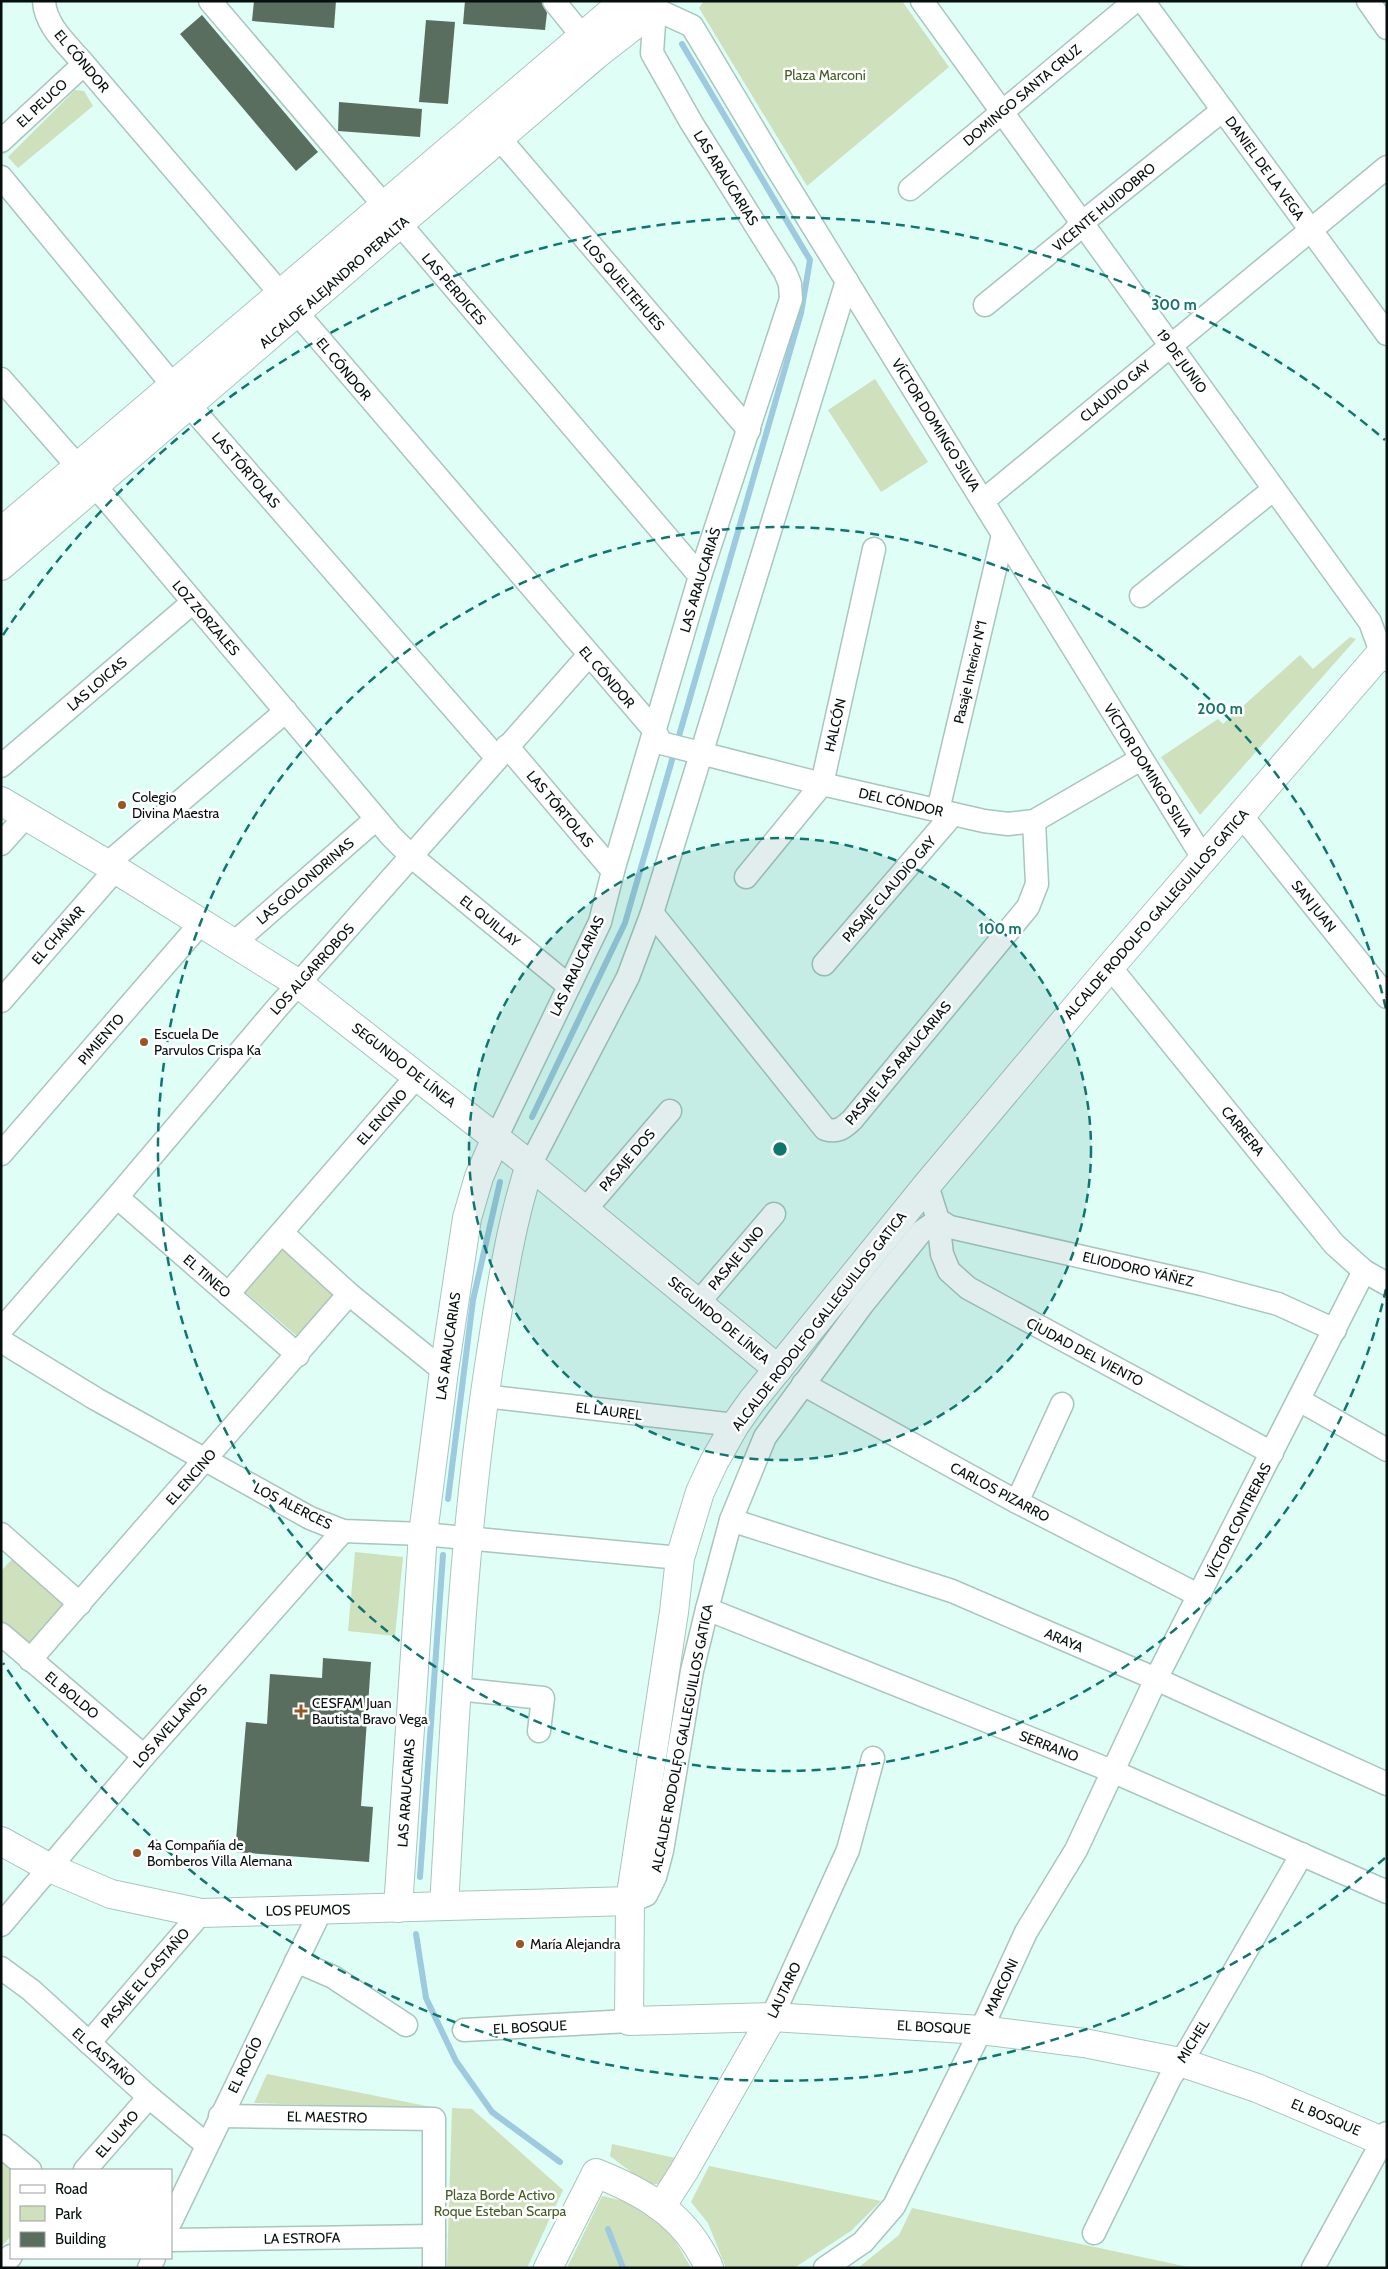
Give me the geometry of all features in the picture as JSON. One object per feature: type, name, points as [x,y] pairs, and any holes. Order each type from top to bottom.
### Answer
[{"type":"street","name":"EL CÓNDOR","points":[[44,1],[47,16],[52,26],[658,737]]},
{"type":"street","name":"LAS PERDICES","points":[[210,1],[391,216],[700,576]]},
{"type":"street","points":[[554,1],[584,37]]},
{"type":"street","name":"ALCALDE ALEJANDRO PERALTA","points":[[1,532],[86,478],[190,406],[289,304],[391,216],[624,1]]},
{"type":"street","name":"19 DE JUNIO","points":[[922,1],[1370,622],[1385,653]]},
{"type":"street","name":"DOMINGO SANTA CRUZ","points":[[910,190],[1135,1]]},
{"type":"street","name":"DANIEL DE LA VEGA","points":[[1143,1],[1387,334]]},
{"type":"street","points":[[1368,1],[1387,28]]},
{"type":"street","name":"ALCALDE ALEJANDRO PERALTA","points":[[391,216],[500,140],[596,55],[658,4]]},
{"type":"street","name":"VÍCTOR DOMINGO SILVA","points":[[658,4],[692,26],[1203,858]]},
{"type":"street","name":"LAS ARAUCARIAS","points":[[398,1908],[424,1534],[444,1371],[468,1218],[479,1177],[496,1138],[600,922],[613,871],[658,737],[700,576],[791,299],[790,284],[785,272],[690,122],[652,53],[658,4]]},
{"type":"street","name":"EL PEUCO","points":[[1,142],[84,64]]},
{"type":"street","name":"VICENTE HUIDOBRO","points":[[985,305],[1071,235],[1083,222],[1224,110]]},
{"type":"street","name":"LOS QUELTEHUES","points":[[500,140],[749,430]]},
{"type":"street","name":"CLAUDIO GAY","points":[[983,501],[1387,167]]},
{"type":"street","name":"LAS TÓRTOLAS","points":[[1,177],[190,406],[502,752],[613,871]]},
{"type":"street","points":[[444,1906],[456,1689],[468,1538],[484,1396],[510,1236],[530,1165],[628,977],[652,913],[696,752],[847,281]]},
{"type":"street","name":"ALCALDE ALEJANDRO PERALTA","points":[[1,566],[172,385],[289,304]]},
{"type":"street","name":"LOZ ZORZALES","points":[[1,379],[286,711],[376,819],[411,856]]},
{"type":"street","points":[[1141,596],[1274,489]]},
{"type":"street","name":"Pasaje Interior Nº1","points":[[946,812],[1003,535]]},
{"type":"street","name":"HALCÓN","points":[[746,877],[822,784],[874,549]]},
{"type":"street","name":"LAS LOICAS","points":[[1,766],[192,603]]},
{"type":"street","name":"ALCALDE RODOLFO GALLEGUILLOS GATICA","points":[[628,2020],[630,1901],[674,1612],[680,1558],[700,1492],[735,1425],[927,1185],[1110,967],[1203,858],[1385,653]]},
{"type":"street","name":"LOS ALGARROBOS","points":[[1,1330],[299,984],[588,656]]},
{"type":"street","name":"EL CHAÑAR","points":[[1,1001],[112,867],[286,711]]},
{"type":"street","name":"DEL CÓNDOR","points":[[658,737],[696,752],[822,784],[1008,824],[1034,821],[1141,759]]},
{"type":"street","name":"SEGUNDO DE LÍNEA","points":[[1,801],[112,867],[299,984],[418,1075],[530,1165],[699,1302],[778,1369]]},
{"type":"street","name":"PASAJE CLAUDIO GAY","points":[[824,964],[946,812]]},
{"type":"street","name":"SAN JUAN","points":[[1241,815],[1387,998]]},
{"type":"street","points":[[1,844],[26,816]]},
{"type":"street","name":"LAS GOLONDRINAS","points":[[234,943],[376,819]]},
{"type":"street","name":"PASAJE LAS ARAUCARIAS","points":[[652,913],[825,1129],[833,1132],[842,1130],[1028,907],[1037,884],[1034,821]]},
{"type":"street","name":"EL QUILLAY","points":[[411,856],[569,986]]},
{"type":"street","name":"PIMIENTO","points":[[1,1154],[201,923]]},
{"type":"street","name":"CARRERA","points":[[1110,967],[1334,1244],[1364,1271],[1387,1284]]},
{"type":"street","name":"EL ENCINO","points":[[228,1294],[418,1075]]},
{"type":"street","name":"PASAJE DOS","points":[[585,1210],[670,1111]]},
{"type":"street","points":[[927,1185],[938,1220]]},
{"type":"street","name":"EL TINEO","points":[[117,1197],[298,1355]]},
{"type":"street","name":"PASAJE UNO","points":[[699,1302],[774,1214]]},
{"type":"street","name":"ALCALDE RODOLFO GALLEGUILLOS GATICA","points":[[630,1901],[646,1895],[655,1877],[660,1860],[692,1671],[707,1609],[731,1520],[764,1437],[862,1305],[915,1239],[938,1220]]},
{"type":"street","name":"ELIODORO YÁÑEZ","points":[[938,1220],[950,1227],[1202,1284],[1278,1304],[1335,1330]]},
{"type":"street","name":"CIUDAD DEL VIENTO","points":[[938,1220],[942,1254],[948,1271],[968,1288],[1272,1453]]},
{"type":"street","points":[[282,1233],[350,1294],[444,1371]]},
{"type":"street","name":"VÍCTOR CONTRERAS","points":[[1112,1771],[1156,1679],[1200,1596],[1364,1271]]},
{"type":"street","name":"EL ENCINO","points":[[30,1660],[350,1294]]},
{"type":"street","name":"LOS ALERCES","points":[[1,1341],[96,1399],[310,1518],[343,1531],[424,1534],[680,1558]]},
{"type":"street","name":"CARLOS PIZARRO","points":[[803,1384],[1017,1502],[1200,1596]]},
{"type":"street","name":"EL LAUREL","points":[[484,1396],[735,1425]]},
{"type":"street","points":[[1299,1400],[1387,1450]]},
{"type":"street","points":[[1017,1502],[1062,1404]]},
{"type":"street","name":"ARAYA","points":[[731,1520],[952,1592],[1156,1679],[1387,1784]]},
{"type":"street","name":"LOS AVELLANOS","points":[[1,1925],[144,1756],[343,1531]]},
{"type":"street","points":[[4,1543],[80,1604]]},
{"type":"street","name":"SERRANO","points":[[707,1609],[1112,1771],[1387,1892]]},
{"type":"street","name":"EL BOLDO","points":[[1,1634],[144,1756]]},
{"type":"street","points":[[456,1689],[544,1698],[539,1731]]},
{"type":"street","name":"LAUTARO","points":[[661,2206],[684,2171],[772,2017],[848,1850],[873,1758]]},
{"type":"street","name":"MARCONI","points":[[826,2268],[863,2242],[894,2206],[981,2030],[1026,1932],[1076,1850],[1112,1771]]},
{"type":"street","name":"LOS PEUMOS","points":[[1,1841],[50,1868],[111,1894],[201,1913],[630,1901]]},
{"type":"street","name":"MICHEL","points":[[1094,2233],[1170,2078],[1302,1854]]},
{"type":"street","name":"EL ROCÍO","points":[[172,2219],[321,1910]]},
{"type":"street","name":"PASAJE EL CASTAÑO","points":[[89,2043],[201,1913]]},
{"type":"street","points":[[296,1961],[333,1977],[406,2025]]},
{"type":"street","name":"EL CASTAÑO","points":[[1,1968],[31,1990],[148,2098],[207,2145]]},
{"type":"street","name":"EL BOSQUE","points":[[464,2030],[628,2020],[772,2017],[981,2030],[1084,2043],[1180,2062],[1257,2088],[1385,2139]]},
{"type":"street","name":"EL ULMO","points":[[86,2169],[148,2098]]},
{"type":"street","name":"EL MAESTRO","points":[[220,2116],[434,2118],[434,2236]]},
{"type":"street","points":[[1313,2268],[1385,2139]]},
{"type":"street","points":[[2,2148],[29,2169]]},
{"type":"street","points":[[548,2268],[596,2173],[648,2197],[661,2206],[688,2230],[709,2268]]},
{"type":"street","points":[[434,2236],[434,2268]]},
{"type":"street","name":"LA ESTROFA","points":[[172,2240],[434,2236]]},
{"type":"street","points":[[1,2268],[10,2257]]},
{"type":"green space","name":"Plaza Marconi","points":[[704,1],[902,1],[949,67],[807,186],[699,8]]},
{"type":"green space","points":[[75,90],[84,91],[93,106],[18,168],[8,157]]},
{"type":"green space","points":[[875,379],[928,462],[881,492],[828,410]]},
{"type":"green space","points":[[1350,637],[1356,639],[1200,815],[1161,757],[1218,719],[1223,724],[1300,655],[1313,669]]},
{"type":"green space","points":[[283,1241],[337,1290],[298,1337],[244,1291]]},
{"type":"green space","points":[[355,1552],[403,1557],[395,1636],[348,1631]]},
{"type":"green space","points":[[15,1556],[72,1604],[32,1650],[1,1624],[1,1571]]},
{"type":"green space","points":[[267,2074],[441,2109],[254,2103]]},
{"type":"green space","name":"Plaza Borde Activo Roque Esteban Scarpa","points":[[452,2108],[472,2109],[563,2190],[527,2268],[447,2268]]},
{"type":"green space","points":[[612,2144],[675,2158],[660,2184],[647,2184],[610,2156]]},
{"type":"green space","points":[[4,2161],[13,2169],[10,2169],[10,2237],[1,2247],[1,2164]]},
{"type":"green space","points":[[709,2166],[881,2201],[851,2231],[794,2268],[726,2268],[708,2223],[691,2202]]},
{"type":"green space","name":"Plaza Borde Activo Roque Esteban Scarpa","points":[[602,2196],[637,2204],[669,2230],[691,2268],[567,2268]]},
{"type":"green space","points":[[912,2208],[1193,2268],[858,2268],[899,2235]]},
{"type":"building","points":[[254,1],[336,1],[334,28],[252,21]]},
{"type":"building","points":[[465,1],[541,1],[547,13],[545,30],[463,24]]},
{"type":"building","points":[[202,15],[318,152],[296,171],[180,34]]},
{"type":"building","points":[[426,20],[455,22],[448,104],[419,102]]},
{"type":"building","points":[[339,102],[422,109],[420,137],[338,131]]},
{"type":"building","points":[[323,1658],[371,1662],[361,1806],[373,1807],[369,1862],[235,1852],[246,1722],[267,1724],[270,1674],[322,1678]]},
{"type":"waterway","points":[[532,1117],[625,923],[801,313],[810,260],[682,44]]},
{"type":"waterway","points":[[448,1499],[473,1300],[500,1182]]},
{"type":"waterway","points":[[420,1877],[443,1555]]},
{"type":"waterway","points":[[416,1934],[426,1998],[456,2061],[492,2112],[560,2162]]},
{"type":"waterway","points":[[608,2229],[623,2268]]},
{"type":"place","name":"Colegio Divina Maestra","points":[[122,805]]},
{"type":"place","name":"Escuela De Parvulos Crispa Ka","points":[[144,1042]]},
{"type":"place","name":"CESFAM Juan Bautista Bravo Vega","points":[[301,1711]]},
{"type":"place","name":"4a Compañía de Bomberos Villa Alemana","points":[[137,1853]]},
{"type":"place","name":"María Alejandra","points":[[520,1944]]}]
